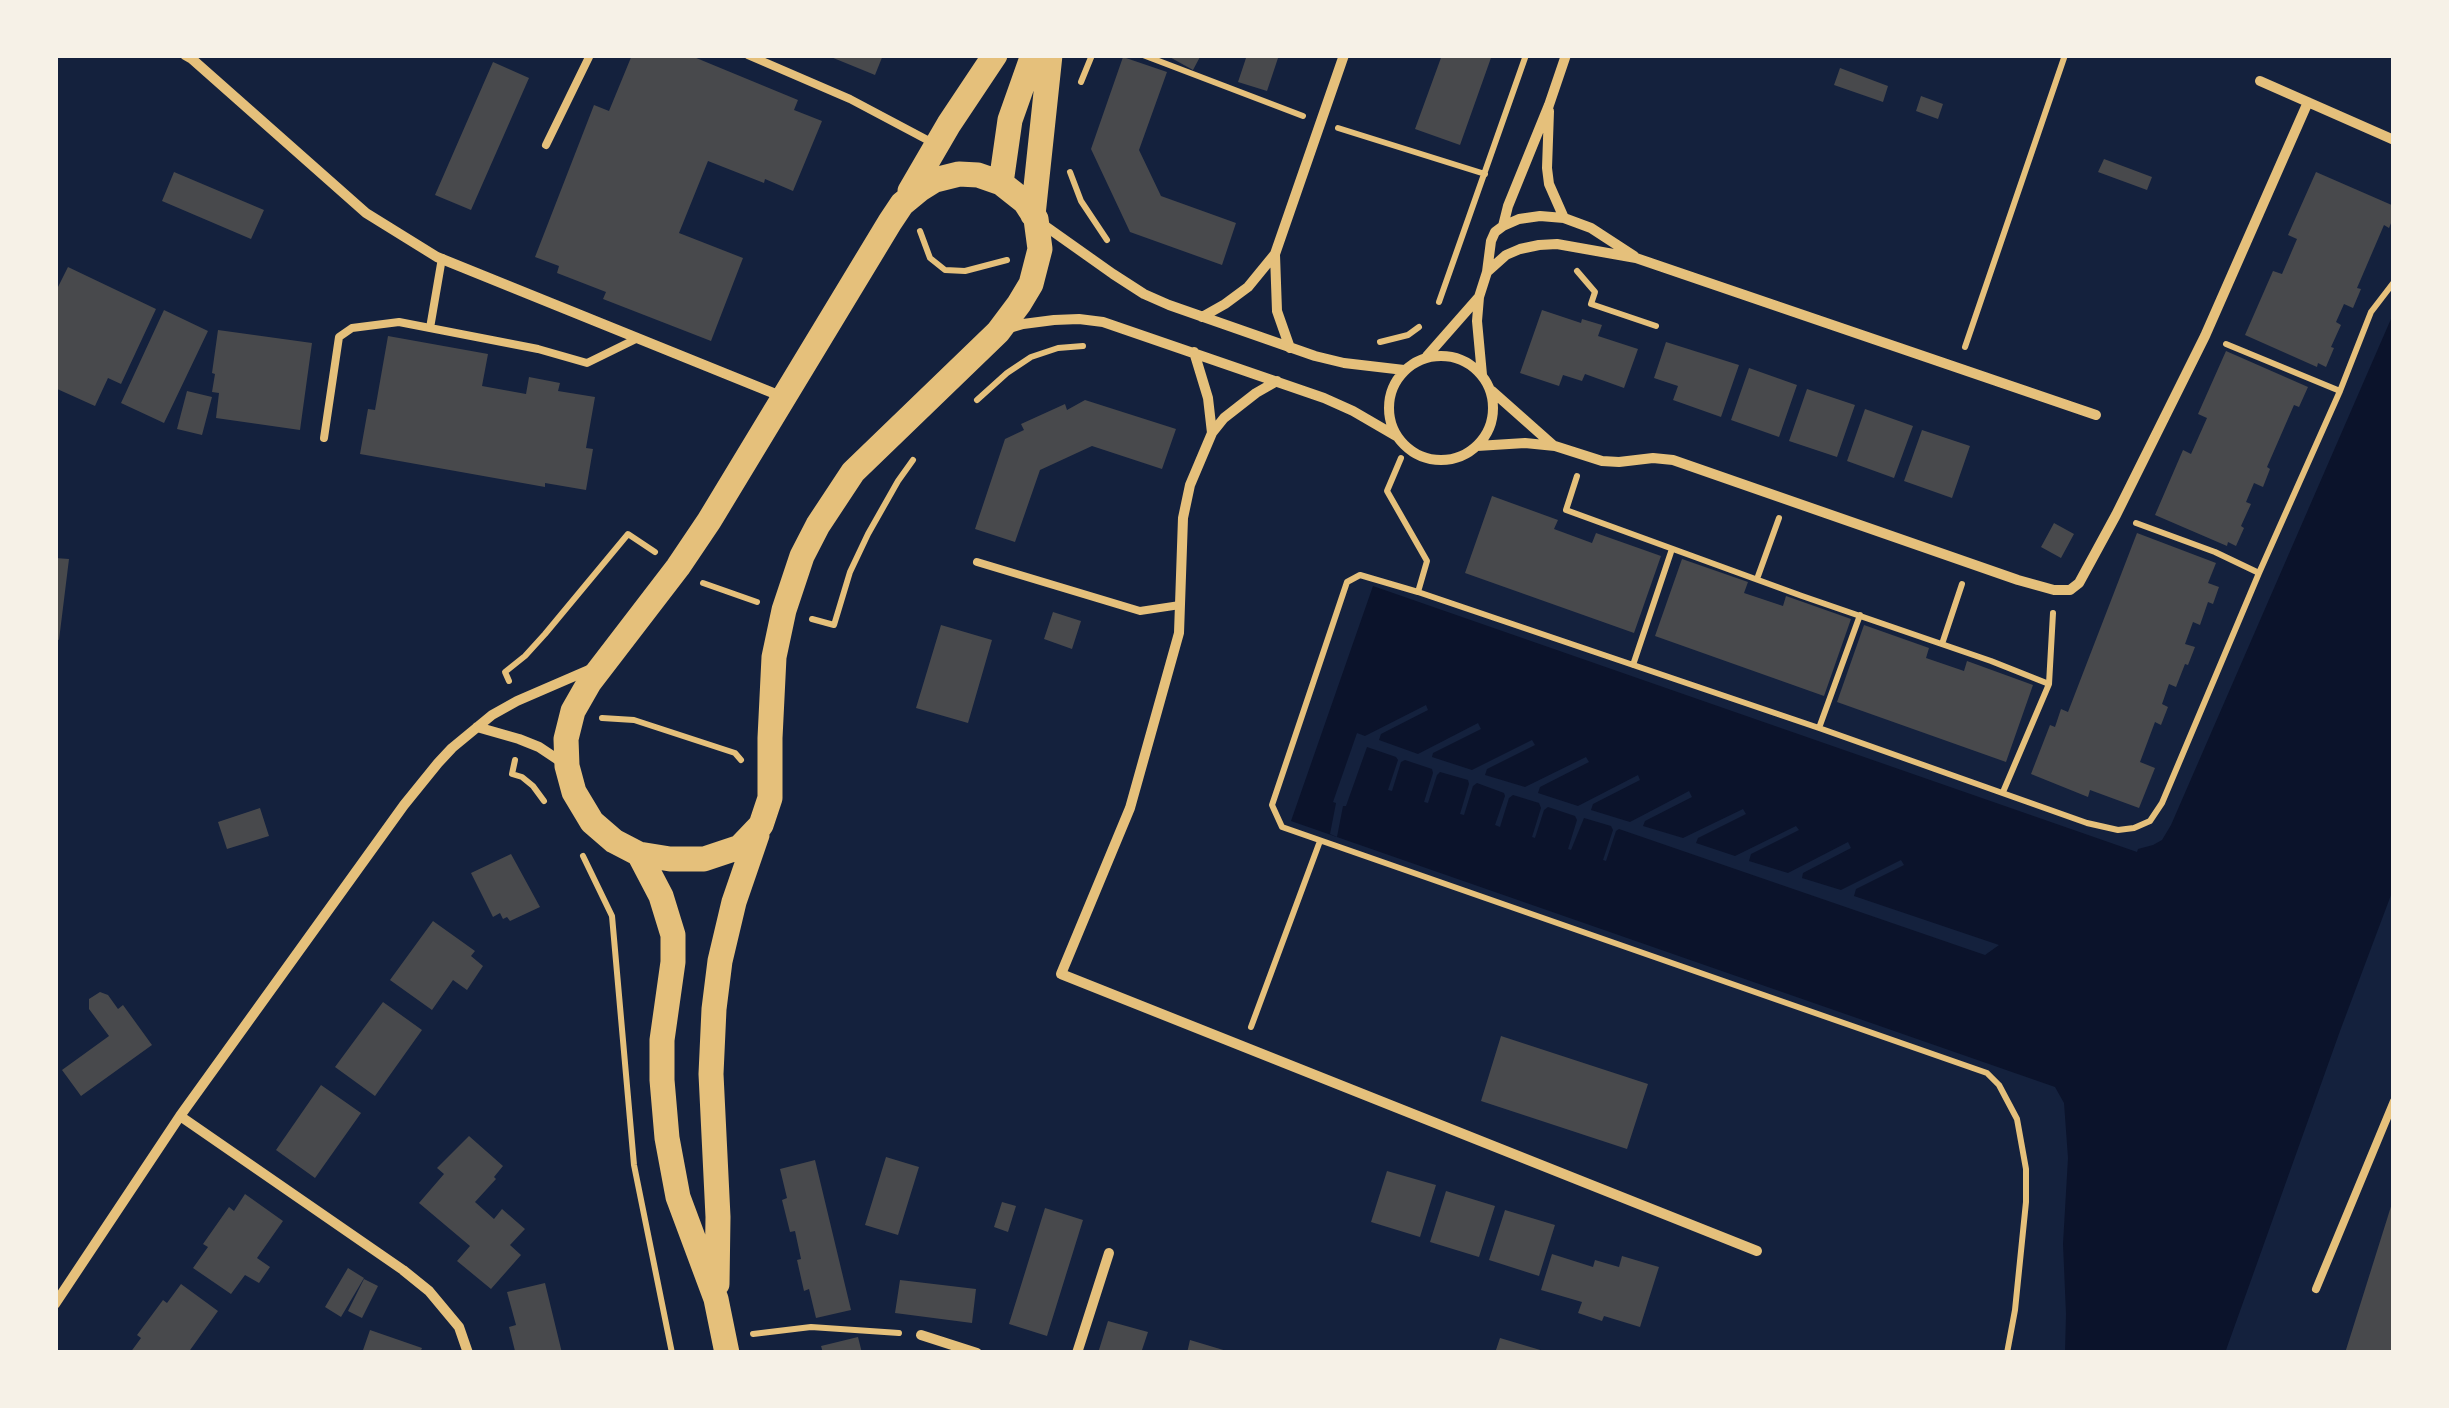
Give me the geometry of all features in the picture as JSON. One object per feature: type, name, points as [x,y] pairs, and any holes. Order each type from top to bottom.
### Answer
[{"type":"main road","points":[[761,825],[740,847],[704,859],[639,854],[614,841],[592,822],[574,792],[566,740],[573,710],[602,664],[710,521],[995,55]]},
{"type":"main road","points":[[1001,183],[1010,120],[1033,55]]},
{"type":"main road","points":[[716,1298],[718,1218],[711,1074],[714,1009],[734,902],[770,798],[772,682],[784,610],[802,556],[853,472],[998,332],[1031,284],[1040,249],[1034,217],[1050,55]]},
{"type":"main road","points":[[907,200],[935,180],[959,174],[978,175],[1001,183],[1025,202],[1034,217]]},
{"type":"main road","points":[[639,854],[670,917],[673,935],[662,1040],[667,1138],[678,1196],[716,1298],[725,1345]]},
{"type":"street","points":[[184,55],[366,213],[442,258],[784,397]]},
{"type":"street","points":[[1290,348],[1277,311],[1275,254],[1344,55]]},
{"type":"street","points":[[1503,226],[1566,55]]},
{"type":"street","points":[[2260,81],[2394,140]]},
{"type":"street","points":[[1477,446],[1526,443],[1619,462],[1674,460],[1968,563],[2054,590],[2070,590],[2079,583],[2116,515],[2205,336],[2308,102]]},
{"type":"street","points":[[1550,106],[1547,168],[1549,184],[1564,218]]},
{"type":"street","points":[[1034,217],[1144,294],[1290,348],[1344,363],[1404,370]]},
{"type":"street","points":[[1482,376],[1479,297],[1495,232],[1519,219],[1564,218],[1591,228],[1636,258]]},
{"type":"street","points":[[1488,272],[1506,255],[1539,245],[1556,244],[1636,258],[2096,415]]},
{"type":"street","points":[[1202,317],[1248,287],[1275,254]]},
{"type":"street","points":[[1426,357],[1456,358],[1471,365],[1490,389],[1494,404],[1492,420],[1477,446],[1449,460],[1418,456],[1405,447],[1389,420],[1388,402],[1404,370],[1426,357],[1479,297]]},
{"type":"street","points":[[998,332],[1022,324],[1079,319],[1103,322],[1278,381],[1353,411],[1396,436]]},
{"type":"street","points":[[1194,352],[1208,398],[1212,433]]},
{"type":"street","points":[[1278,381],[1236,407],[1212,433],[1190,485],[1183,518],[1179,632],[1130,808],[1060,974],[1758,1251]]},
{"type":"street","points":[[1490,389],[1555,446]]},
{"type":"street","points":[[55,1304],[180,1116],[404,805],[438,764],[476,727],[516,701],[602,664]]},
{"type":"street","points":[[476,727],[519,739],[567,766]]},
{"type":"street","points":[[180,1116],[429,1290],[460,1327],[468,1353]]},
{"type":"street","points":[[1077,1353],[1109,1253]]},
{"type":"street","points":[[920,1335],[951,1349],[977,1353]]},
{"type":"lane","points":[[546,146],[590,55]]},
{"type":"lane","points":[[748,55],[850,99],[937,146]]},
{"type":"lane","points":[[430,328],[442,258]]},
{"type":"lane","points":[[324,438],[338,337],[352,328],[399,322],[538,349],[587,363],[638,338]]},
{"type":"lane","points":[[977,562],[1140,611],[1180,605]]},
{"type":"lane","points":[[2316,1289],[2394,1100]]},
{"type":"path","points":[[1079,87],[1092,55]]},
{"type":"path","points":[[1143,55],[1320,122],[1485,174]]},
{"type":"path","points":[[1433,312],[1448,281],[1526,55]]},
{"type":"path","points":[[1958,367],[2066,55]]},
{"type":"path","points":[[1068,156],[1069,170],[1082,201],[1110,244]]},
{"type":"path","points":[[907,200],[930,258],[945,270],[966,271],[994,265],[1040,249]]},
{"type":"path","points":[[1572,264],[1595,292],[1591,304],[1656,326]]},
{"type":"path","points":[[2007,1353],[2016,1310],[2026,1169],[2017,1119],[2000,1085],[1987,1073],[1282,827],[1272,804],[1348,582],[1360,575],[1418,592],[2086,823],[2118,830],[2134,828],[2150,820],[2162,803],[2372,312],[2394,282]]},
{"type":"path","points":[[1366,344],[1408,334],[1423,324]]},
{"type":"path","points":[[2205,336],[2340,390]]},
{"type":"path","points":[[966,410],[1031,357],[1058,348],[1092,346]]},
{"type":"path","points":[[1405,447],[1387,491],[1427,561],[1418,592]]},
{"type":"path","points":[[516,701],[505,672],[546,634],[628,534],[704,584],[834,625],[850,572],[868,534],[919,452]]},
{"type":"path","points":[[1582,456],[1566,510],[2048,684]]},
{"type":"path","points":[[1757,578],[1786,499]]},
{"type":"path","points":[[2116,515],[2259,573]]},
{"type":"path","points":[[1634,665],[1672,549]]},
{"type":"path","points":[[1942,644],[1968,563]]},
{"type":"path","points":[[2003,792],[2048,684],[2054,590]]},
{"type":"path","points":[[1819,728],[1860,615]]},
{"type":"path","points":[[570,720],[634,720],[735,753],[747,776],[770,779]]},
{"type":"path","points":[[519,739],[512,774],[532,786],[552,812]]},
{"type":"path","points":[[1244,1047],[1320,841]]},
{"type":"path","points":[[580,852],[612,916],[634,1165],[672,1353]]},
{"type":"path","points":[[725,1345],[811,1327],[920,1335]]},
{"type":"water","points":[[2394,312],[2394,887],[2225,1353],[2065,1353],[2063,1244],[2068,1158],[2064,1103],[2055,1087],[1291,821],[1373,586],[2137,852],[2153,845],[2162,840],[2171,825]]},
{"type":"pier","points":[[1426,705],[1428,710],[1381,734],[1379,740],[1418,754],[1478,723],[1481,729],[1432,757],[1472,770],[1532,740],[1535,745],[1487,769],[1485,775],[1525,787],[1586,757],[1589,762],[1540,787],[1538,793],[1578,806],[1638,775],[1640,780],[1593,804],[1591,810],[1630,822],[1689,791],[1692,797],[1645,821],[1643,826],[1683,838],[1743,809],[1746,814],[1698,838],[1696,843],[1735,856],[1796,826],[1799,830],[1751,854],[1749,861],[1788,873],[1848,842],[1851,848],[1803,873],[1802,878],[1841,890],[1901,860],[1904,865],[1856,889],[1854,896],[1999,945],[1985,955],[1619,829],[1606,861],[1603,860],[1611,826],[1584,818],[1571,850],[1568,849],[1575,816],[1548,807],[1535,838],[1532,837],[1539,803],[1513,795],[1500,827],[1495,825],[1504,793],[1477,783],[1464,815],[1460,814],[1468,780],[1440,772],[1428,803],[1424,802],[1432,769],[1405,760],[1392,791],[1388,790],[1398,760],[1367,747],[1343,806],[1337,837],[1330,834],[1336,803],[1333,802],[1357,733],[1365,736]]},
{"type":"building","points":[[632,55],[689,55],[798,100],[794,110],[822,121],[793,191],[708,161],[679,233],[743,258],[711,341],[603,299],[606,292],[557,273],[559,266],[535,257],[594,105],[609,111]]},
{"type":"building","points":[[826,55],[883,55],[875,75]]},
{"type":"building","points":[[1166,55],[1201,55],[1193,70]]},
{"type":"building","points":[[1247,55],[1279,55],[1267,91],[1238,82]]},
{"type":"building","points":[[1442,55],[1492,55],[1460,145],[1415,129]]},
{"type":"building","points":[[1123,57],[1167,72],[1139,150],[1161,196],[1236,223],[1222,265],[1130,232],[1091,149]]},
{"type":"building","points":[[493,62],[529,78],[471,210],[435,195]]},
{"type":"building","points":[[1840,68],[1888,86],[1883,102],[1834,85]]},
{"type":"building","points":[[1921,96],[1943,104],[1938,119],[1916,111]]},
{"type":"building","points":[[2104,159],[2152,177],[2147,190],[2098,172]]},
{"type":"building","points":[[174,172],[264,210],[251,239],[162,201]]},
{"type":"building","points":[[2316,172],[2394,206],[2389,228],[2384,225],[2357,288],[2361,289],[2353,308],[2344,304],[2336,322],[2341,325],[2326,367],[2318,363],[2317,367],[2245,335],[2273,271],[2282,274],[2297,239],[2288,235]]},
{"type":"building","points":[[68,267],[156,309],[121,384],[108,378],[95,406],[55,388],[55,293]]},
{"type":"building","points":[[164,310],[208,331],[164,423],[121,403]]},
{"type":"building","points":[[1542,310],[1581,323],[1582,319],[1602,325],[1598,336],[1638,349],[1624,388],[1585,374],[1582,381],[1563,375],[1559,386],[1520,373]]},
{"type":"building","points":[[218,330],[312,343],[300,430],[216,418],[219,393],[212,392],[212,373]]},
{"type":"building","points":[[388,336],[488,354],[482,386],[526,394],[529,377],[560,383],[558,391],[595,397],[586,448],[593,449],[586,490],[545,483],[545,487],[360,454],[368,409],[375,410]]},
{"type":"building","points":[[1666,342],[1739,365],[1721,417],[1673,400],[1678,386],[1654,378]]},
{"type":"building","points":[[2226,351],[2308,387],[2299,407],[2294,405],[2267,467],[2270,469],[2263,487],[2254,483],[2236,546],[2228,542],[2227,546],[2155,515],[2183,450],[2191,454],[2207,418],[2198,414]]},
{"type":"building","points":[[1749,368],[1797,385],[1779,437],[1731,420]]},
{"type":"building","points":[[1807,389],[1855,405],[1837,457],[1789,441]]},
{"type":"building","points":[[187,391],[212,397],[202,435],[177,429]]},
{"type":"building","points":[[1085,400],[1176,429],[1162,469],[1092,446],[1040,470],[1015,542],[975,529],[1005,439],[1024,430],[1021,424],[1065,404],[1067,410]]},
{"type":"building","points":[[1865,409],[1913,426],[1894,478],[1847,461]]},
{"type":"building","points":[[1922,430],[1970,446],[1952,498],[1904,481]]},
{"type":"building","points":[[1492,496],[1558,520],[1554,529],[1592,543],[1596,533],[1661,556],[1634,633],[1465,573]]},
{"type":"building","points":[[2054,523],[2074,534],[2061,558],[2041,547]]},
{"type":"building","points":[[2137,533],[2216,563],[2208,583],[2219,587],[2213,604],[2208,602],[2200,625],[2193,622],[2185,644],[2195,647],[2176,687],[2169,684],[2162,704],[2168,707],[2161,725],[2155,722],[2140,762],[2155,768],[2139,808],[2090,790],[2088,797],[2031,774],[2050,725],[2055,727],[2061,709],[2068,712]]},
{"type":"building","points":[[55,558],[69,559],[59,640],[55,639]]},
{"type":"building","points":[[1682,559],[1748,582],[1744,593],[1783,606],[1786,596],[1851,619],[1824,696],[1655,636]]},
{"type":"building","points":[[1053,612],[1081,621],[1072,649],[1044,639]]},
{"type":"building","points":[[941,625],[992,640],[968,723],[916,708]]},
{"type":"building","points":[[1864,625],[1929,648],[1926,658],[1964,671],[1967,661],[2033,685],[2006,762],[1837,702]]},
{"type":"building","points":[[260,808],[269,836],[227,849],[218,822]]},
{"type":"building","points":[[511,854],[540,907],[510,921],[500,913],[493,917],[471,873]]},
{"type":"building","points":[[433,921],[475,951],[471,956],[483,966],[467,990],[453,980],[432,1010],[390,980]]},
{"type":"building","points":[[100,992],[108,995],[118,1009],[123,1005],[152,1045],[81,1096],[62,1070],[109,1036],[89,1009],[89,999]]},
{"type":"building","points":[[383,1002],[422,1030],[375,1096],[335,1067]]},
{"type":"building","points":[[1501,1036],[1648,1084],[1627,1149],[1481,1101]]},
{"type":"building","points":[[321,1085],[361,1113],[315,1178],[276,1150]]},
{"type":"building","points":[[469,1136],[503,1166],[475,1202],[494,1219],[502,1209],[525,1229],[510,1245],[521,1255],[491,1289],[457,1261],[470,1246],[419,1203],[444,1174],[437,1168]]},
{"type":"building","points":[[886,1157],[919,1167],[898,1235],[865,1225]]},
{"type":"building","points":[[815,1160],[851,1310],[816,1318],[809,1289],[804,1291],[795,1231],[790,1232],[782,1200],[787,1198],[780,1169]]},
{"type":"building","points":[[1387,1171],[1436,1185],[1420,1237],[1371,1222]]},
{"type":"building","points":[[1446,1191],[1495,1206],[1479,1257],[1430,1242]]},
{"type":"building","points":[[245,1194],[283,1221],[257,1258],[270,1267],[259,1283],[245,1275],[231,1294],[193,1268],[208,1247],[203,1244],[229,1207],[234,1211]]},
{"type":"building","points":[[2393,1200],[2394,1353],[2345,1353]]},
{"type":"building","points":[[1002,1202],[1016,1206],[1008,1232],[994,1227]]},
{"type":"building","points":[[1045,1208],[1083,1220],[1047,1336],[1009,1324]]},
{"type":"building","points":[[1505,1210],[1555,1225],[1539,1276],[1489,1260]]},
{"type":"building","points":[[1552,1254],[1593,1267],[1595,1260],[1619,1267],[1622,1256],[1659,1267],[1640,1327],[1578,1313],[1582,1302],[1541,1290]]},
{"type":"building","points":[[348,1268],[364,1278],[341,1317],[325,1307]]},
{"type":"building","points":[[364,1279],[378,1286],[362,1318],[348,1311]]},
{"type":"building","points":[[900,1280],[976,1289],[972,1323],[895,1313]]},
{"type":"building","points":[[545,1283],[562,1353],[515,1351],[509,1327],[516,1325],[507,1292]]},
{"type":"building","points":[[181,1284],[218,1311],[188,1353],[130,1353],[141,1338],[137,1335],[163,1300],[167,1303]]},
{"type":"building","points":[[1108,1321],[1148,1332],[1141,1353],[1098,1353]]},
{"type":"building","points":[[370,1330],[422,1348],[420,1353],[362,1353]]},
{"type":"building","points":[[858,1337],[862,1353],[823,1353],[821,1346]]},
{"type":"building","points":[[1500,1338],[1547,1352],[1495,1353]]},
{"type":"building","points":[[1190,1340],[1230,1352],[1230,1353],[1187,1353]]}]
